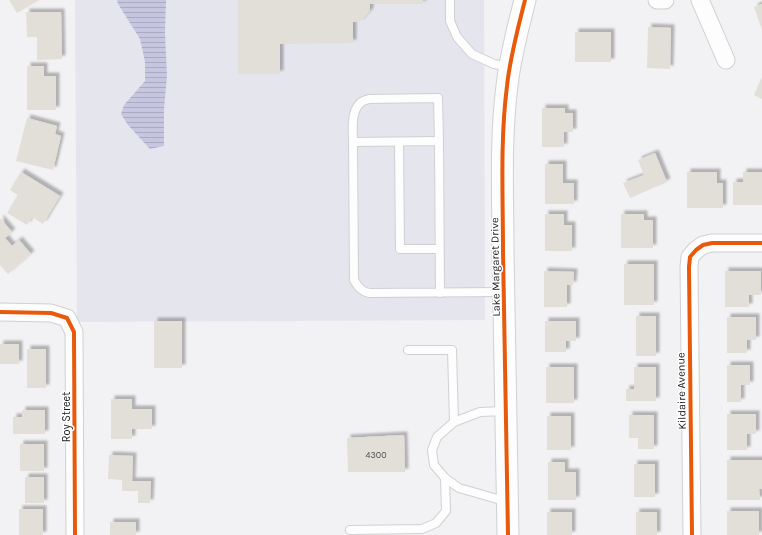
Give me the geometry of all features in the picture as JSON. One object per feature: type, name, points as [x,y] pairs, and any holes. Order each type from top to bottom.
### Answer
[{"type":"street","name":"Lake Margaret Drive","points":[[508,535],[502,147],[505,99],[510,67],[525,0]]},
{"type":"street","points":[[657,0],[665,0]]},
{"type":"street","points":[[700,0],[726,60]]},
{"type":"street","name":"Kildaire Avenue","points":[[692,535],[690,257],[703,245],[712,243],[762,243]]},
{"type":"street","name":"Roy Street","points":[[0,312],[51,313],[67,318],[74,332],[75,535]]},
{"type":"lane","points":[[450,0],[450,21],[457,36],[472,54],[494,64],[510,67]]},
{"type":"lane","points":[[440,293],[438,98],[369,99],[363,101],[355,110],[354,118],[354,280],[358,286],[363,291],[369,293],[440,293],[504,292]]},
{"type":"lane","points":[[354,142],[438,141]]},
{"type":"lane","points":[[399,142],[400,249],[440,249]]},
{"type":"lane","points":[[408,350],[452,350],[454,422]]},
{"type":"lane","points":[[507,411],[480,412],[454,422],[437,437],[432,450],[434,465],[445,478],[460,488],[508,502]]},
{"type":"lane","points":[[350,530],[422,529],[436,523],[446,512],[445,478]]},
{"type":"shaded area","points":[[75,0],[484,0],[485,320],[77,322]]},
{"type":"water","points":[[117,0],[166,0],[165,33],[167,76],[164,109],[164,146],[150,149],[128,125],[121,114],[124,105],[145,81],[145,62],[140,39]]},
{"type":"building","points":[[9,0],[39,0],[17,13]]},
{"type":"building","points":[[238,0],[423,0],[423,4],[370,4],[370,11],[360,22],[353,22],[353,43],[280,44],[280,74],[238,74]]},
{"type":"building","points":[[762,4],[762,30],[754,7]]},
{"type":"building","points":[[26,12],[61,12],[62,59],[37,60],[37,37],[27,37]]},
{"type":"building","points":[[648,27],[671,28],[670,69],[647,68]]},
{"type":"building","points":[[575,32],[611,32],[611,62],[575,62]]},
{"type":"building","points":[[27,66],[44,66],[44,76],[56,76],[56,110],[27,110]]},
{"type":"building","points":[[762,77],[762,99],[754,95]]},
{"type":"building","points":[[542,108],[565,108],[565,113],[573,113],[573,132],[564,132],[564,147],[542,147]]},
{"type":"building","points":[[27,118],[57,126],[55,134],[61,136],[53,170],[16,161]]},
{"type":"building","points":[[655,153],[667,182],[630,198],[623,183],[644,175],[638,160]]},
{"type":"building","points":[[545,164],[563,164],[563,183],[574,183],[574,204],[545,204]]},
{"type":"building","points":[[21,172],[60,196],[43,224],[32,217],[27,225],[7,213],[18,195],[10,190]]},
{"type":"building","points":[[687,172],[717,172],[717,183],[723,183],[723,208],[687,208]]},
{"type":"building","points":[[743,172],[762,172],[762,205],[733,205],[733,182],[743,182]]},
{"type":"building","points":[[545,214],[564,214],[564,225],[572,225],[572,251],[545,251]]},
{"type":"building","points":[[621,214],[644,214],[644,220],[653,220],[653,248],[621,248]]},
{"type":"building","points":[[0,218],[12,232],[5,238],[12,246],[19,240],[31,254],[8,274],[0,265]]},
{"type":"building","points":[[624,264],[654,264],[654,305],[624,305]]},
{"type":"building","points":[[544,271],[574,272],[573,285],[567,285],[567,307],[544,307]]},
{"type":"building","points":[[725,271],[761,271],[761,295],[749,295],[749,307],[725,307]]},
{"type":"building","points":[[636,316],[656,316],[656,356],[636,356]]},
{"type":"building","points":[[727,317],[756,317],[756,340],[747,340],[747,353],[727,353]]},
{"type":"building","points":[[154,321],[182,321],[182,368],[154,368]]},
{"type":"building","points":[[545,321],[576,321],[576,341],[566,341],[566,352],[545,352]]},
{"type":"building","points":[[0,344],[19,344],[19,364],[0,364]]},
{"type":"building","points":[[27,349],[46,349],[46,388],[27,388]]},
{"type":"building","points":[[727,365],[750,365],[750,385],[741,385],[741,402],[727,402]]},
{"type":"building","points":[[546,367],[574,367],[574,403],[546,403]]},
{"type":"building","points":[[634,367],[656,367],[656,401],[626,401],[626,389],[634,389]]},
{"type":"building","points":[[111,399],[132,399],[132,409],[152,409],[152,429],[132,429],[132,439],[111,439]]},
{"type":"building","points":[[22,410],[45,410],[45,434],[13,434],[13,417],[22,417]]},
{"type":"building","points":[[727,414],[756,414],[756,434],[747,434],[747,450],[727,450]]},
{"type":"building","points":[[629,415],[654,415],[654,449],[638,449],[638,438],[629,438]]},
{"type":"building","points":[[547,416],[571,416],[571,450],[547,450]]},
{"type":"building","points":[[404,435],[405,472],[348,472],[347,438]]},
{"type":"building","points":[[20,444],[44,444],[44,471],[20,471]]},
{"type":"building","points":[[109,455],[133,456],[132,481],[151,481],[150,503],[138,503],[138,491],[122,491],[122,480],[108,479]]},
{"type":"building","points":[[727,460],[762,460],[762,489],[759,489],[760,500],[727,500]]},
{"type":"building","points":[[548,462],[565,462],[565,472],[576,472],[576,500],[548,500]]},
{"type":"building","points":[[634,464],[655,464],[655,497],[634,497]]},
{"type":"building","points":[[25,477],[44,477],[44,503],[25,503]]},
{"type":"building","points":[[19,509],[43,509],[43,535],[19,535]]},
{"type":"building","points":[[727,511],[759,511],[759,535],[727,535]]},
{"type":"building","points":[[547,512],[572,512],[572,535],[547,535]]},
{"type":"building","points":[[636,512],[657,512],[657,535],[636,535]]},
{"type":"building","points":[[110,522],[136,522],[136,535],[110,535]]},
{"type":"cycle path","points":[[508,535],[503,287],[503,127],[508,75],[514,43],[525,0]]},
{"type":"cycle path","points":[[692,535],[690,257],[703,245],[712,243],[762,243]]},
{"type":"cycle path","points":[[0,312],[51,313],[67,318],[74,332],[75,535]]}]
